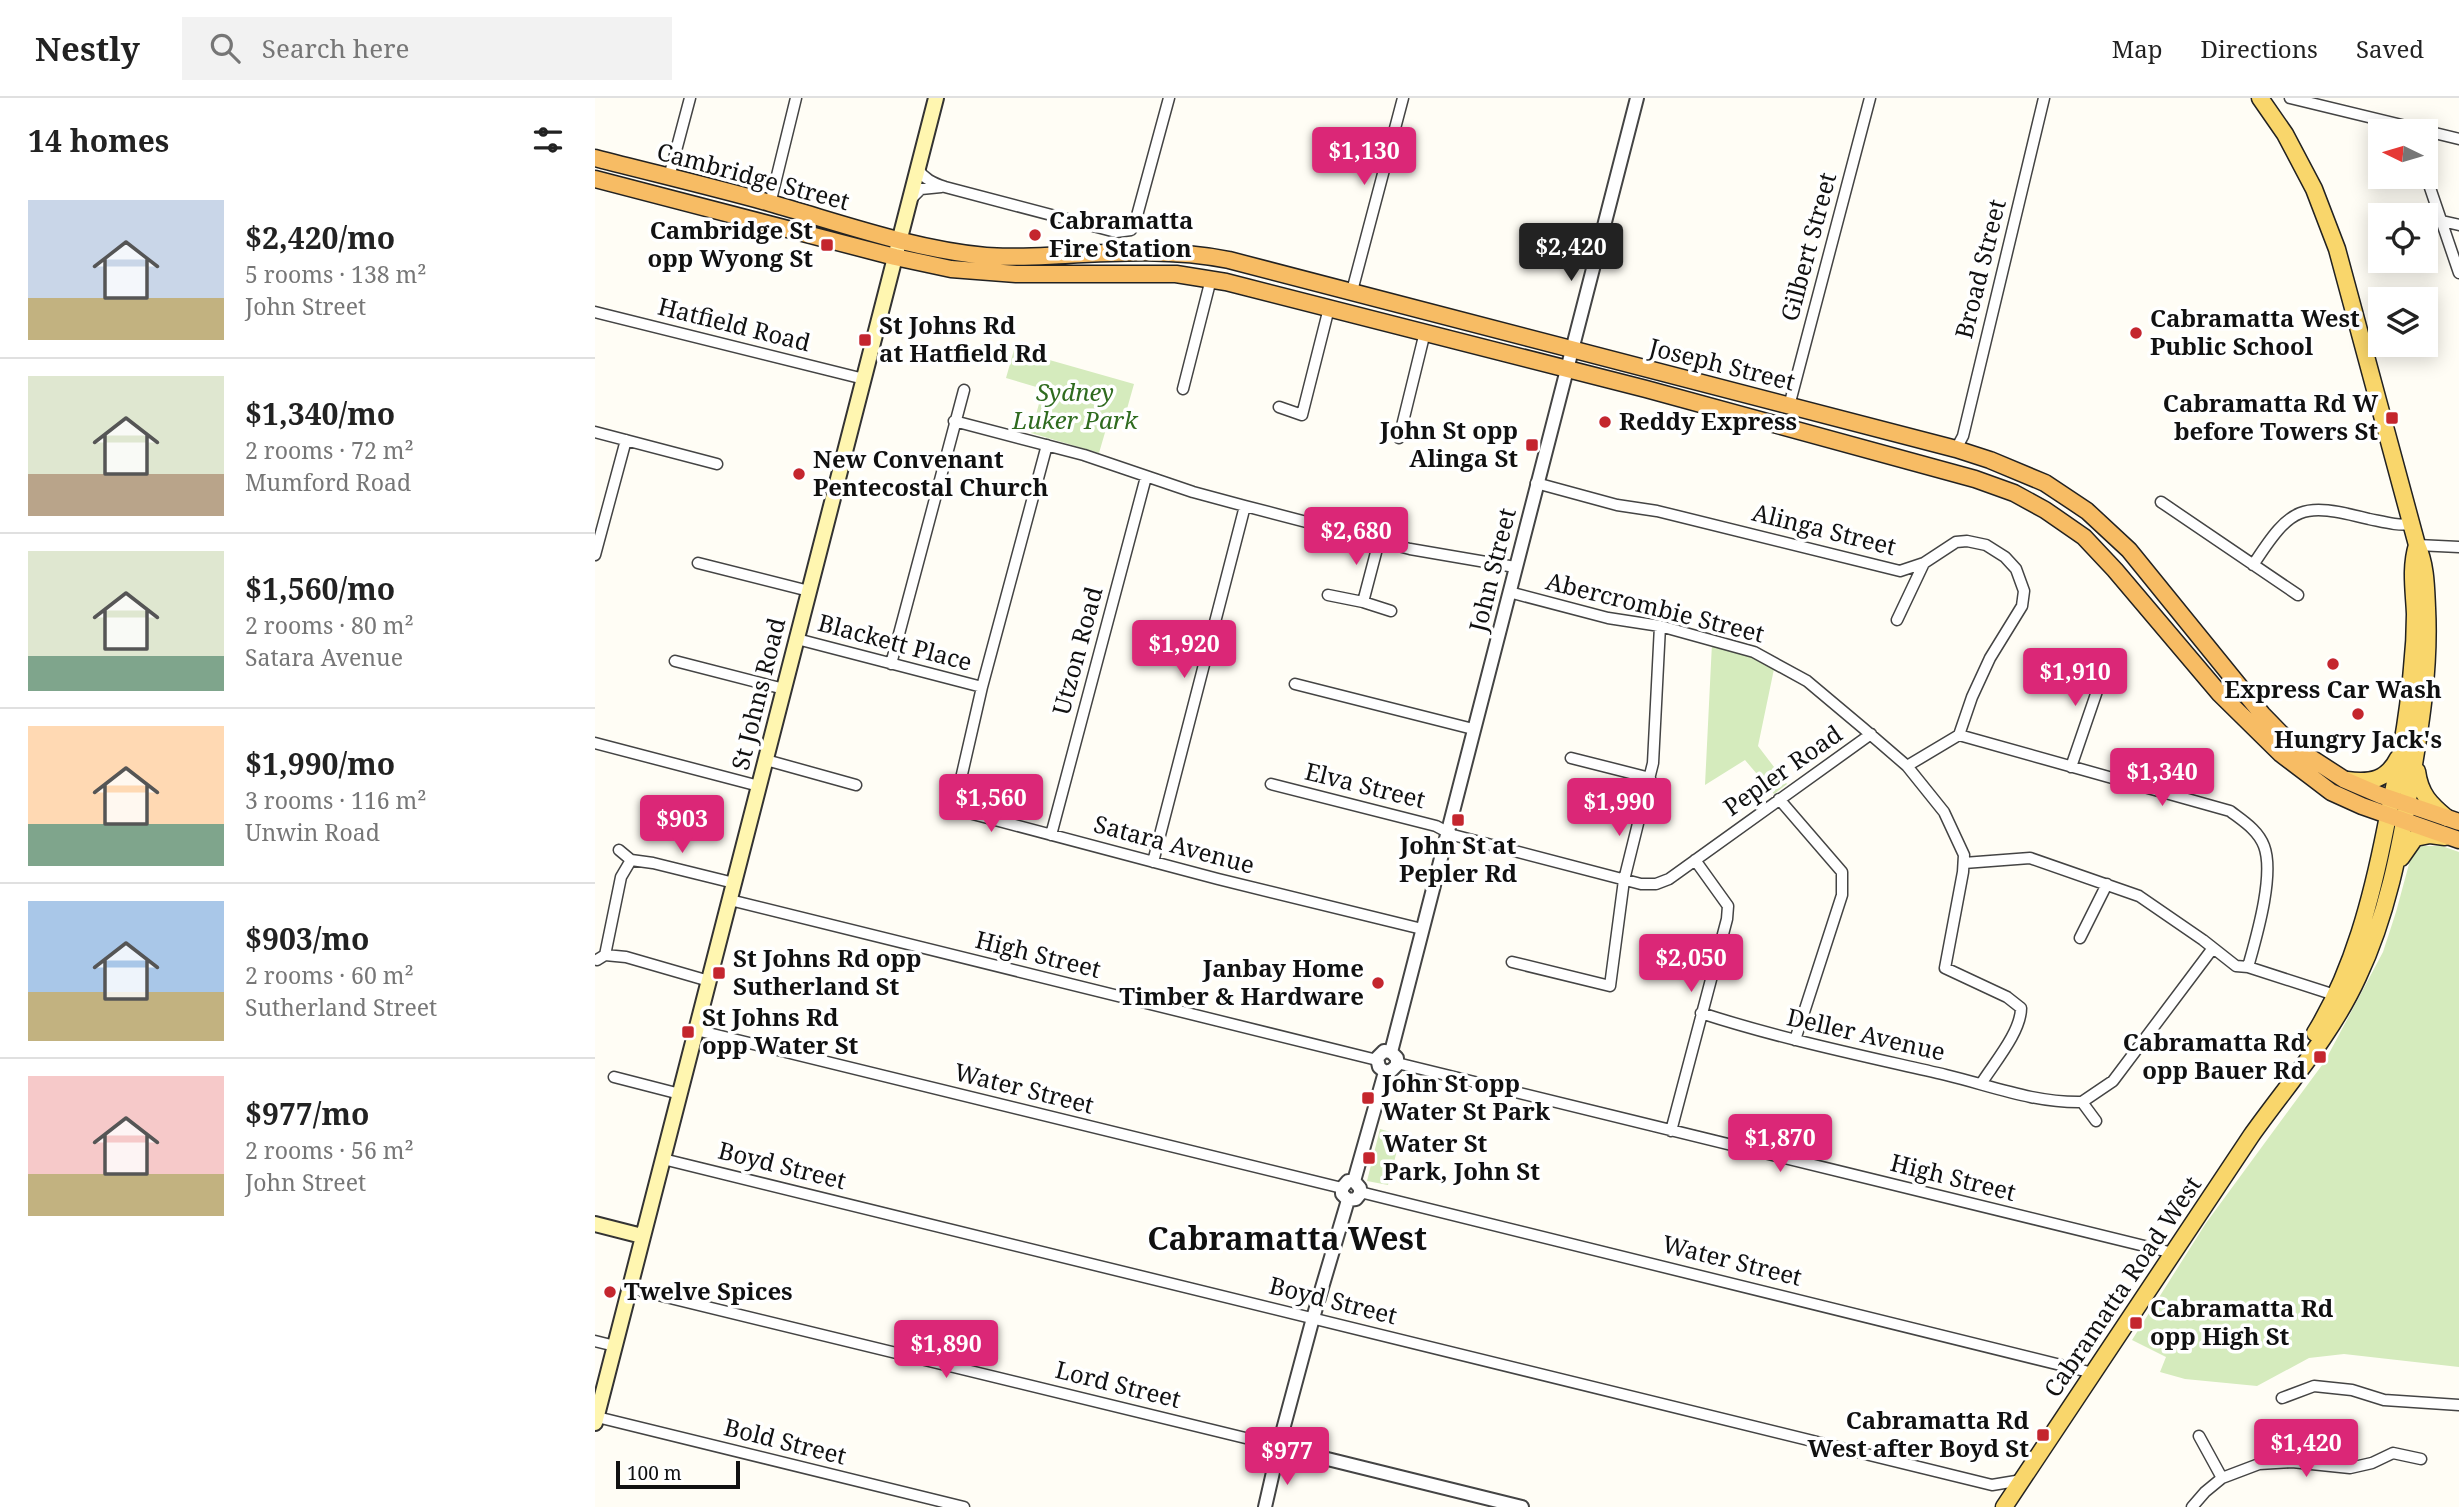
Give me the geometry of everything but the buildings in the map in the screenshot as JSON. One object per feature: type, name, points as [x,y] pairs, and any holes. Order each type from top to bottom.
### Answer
[{"type":"highway","name":"Cambridge Street","points":[[595,158],[899,240]]},
{"type":"highway","name":"Cambridge Street","points":[[595,179],[895,257]]},
{"type":"highway","name":"Joseph Street","points":[[899,240],[989,256],[1136,252],[1196,254],[1229,260],[1956,449],[2008,466],[2045,483],[2087,511],[2129,550],[2262,714],[2294,747],[2345,780],[2453,820]]},
{"type":"highway","name":"Joseph Street","points":[[895,257],[951,269],[988,273],[1159,274],[1210,279],[1565,369],[1975,479],[2014,492],[2084,537],[2220,694],[2281,754],[2332,792],[2396,819],[2455,839]]},
{"type":"main road","name":"St Johns Road","points":[[596,1420],[936,98]]},
{"type":"main road","name":"Cabramatta Road West","points":[[2260,98],[2305,171],[2337,249],[2423,559],[2428,627],[2427,660],[2396,819],[2348,964],[2340,997]]},
{"type":"main road","points":[[2345,780],[2368,781],[2381,778],[2408,754],[2421,792],[2431,804],[2453,820]]},
{"type":"main road","name":"Cabramatta Road West","points":[[2005,1506],[2282,1093],[2368,955],[2394,873],[2396,819]]},
{"type":"main road","points":[[2394,873],[2406,848],[2415,838],[2430,835],[2455,839]]},
{"type":"main road","points":[[595,1224],[642,1236]]},
{"type":"street","points":[[669,177],[690,98]]},
{"type":"street","points":[[770,204],[796,98]]},
{"type":"street","points":[[918,168],[932,183],[945,187],[1116,232],[1131,230],[1169,98]]},
{"type":"street","points":[[1352,291],[1403,98]]},
{"type":"street","name":"John Street","points":[[1394,1058],[1446,831],[1637,98]]},
{"type":"street","name":"Gilbert Street","points":[[1789,406],[1870,98]]},
{"type":"street","name":"Broad Street","points":[[1956,449],[1963,436],[2044,98]]},
{"type":"street","points":[[2290,98],[2371,119]]},
{"type":"street","points":[[2438,135],[2459,139]]},
{"type":"street","points":[[909,200],[921,189],[945,187]]},
{"type":"street","points":[[2431,189],[2459,273]]},
{"type":"street","points":[[2442,221],[2459,225]]},
{"type":"street","points":[[1183,389],[1210,279]]},
{"type":"street","points":[[1279,407],[1302,415],[1329,308]]},
{"type":"street","name":"Hatfield Road","points":[[595,312],[864,379]]},
{"type":"street","points":[[1399,438],[1425,332]]},
{"type":"street","points":[[891,664],[964,390]]},
{"type":"street","points":[[954,421],[1047,444],[1245,506],[1379,541],[1515,567]]},
{"type":"street","points":[[595,432],[716,464]]},
{"type":"street","points":[[595,555],[597,537],[626,440]]},
{"type":"street","name":"Satara Avenue","points":[[1047,444],[982,687],[954,809],[1422,929]]},
{"type":"street","name":"Utzon Road","points":[[1051,835],[1146,477]]},
{"type":"street","name":"Alinga Street","points":[[1536,484],[1900,571],[1924,563],[1956,542],[1986,545],[2005,557],[2016,569],[2024,591],[2022,606],[1990,658],[1972,697],[1959,735]]},
{"type":"street","points":[[2161,502],[2298,595]]},
{"type":"street","points":[[1153,862],[1245,506]]},
{"type":"street","points":[[2253,565],[2271,537],[2285,522],[2295,514],[2309,509],[2341,512],[2399,526],[2412,524]]},
{"type":"street","points":[[1363,602],[1379,541]]},
{"type":"street","points":[[2417,545],[2459,547]]},
{"type":"street","points":[[698,563],[809,591]]},
{"type":"street","points":[[1897,620],[1924,563]]},
{"type":"street","name":"Abercrombie Street","points":[[1509,592],[1601,616],[1660,626],[1736,645],[1773,661],[1807,681],[1907,766],[1944,812],[1964,855],[1945,968],[2007,997],[2021,1007],[2021,1018],[2014,1032],[1981,1084]]},
{"type":"street","points":[[1328,595],[1391,611]]},
{"type":"street","points":[[1512,962],[1610,986],[1624,880],[1650,778],[1660,626]]},
{"type":"street","name":"Blackett Place","points":[[797,639],[982,687]]},
{"type":"street","points":[[2071,766],[2108,659]]},
{"type":"street","points":[[675,661],[784,689]]},
{"type":"street","points":[[1295,684],[1473,729]]},
{"type":"street","name":"Pepler Road","points":[[1446,831],[1624,880],[1656,884],[1669,879],[1871,734]]},
{"type":"street","points":[[1907,766],[1959,735],[2230,811],[2253,828],[2264,847],[2267,865],[2261,917],[2248,967]]},
{"type":"street","points":[[595,743],[759,786]]},
{"type":"street","points":[[1571,758],[1650,778]]},
{"type":"street","points":[[766,760],[856,785]]},
{"type":"street","name":"Elva Street","points":[[1271,784],[1436,826],[1446,831]]},
{"type":"street","points":[[1779,799],[1842,872],[1844,880],[1842,895],[1795,1040]]},
{"type":"street","points":[[619,850],[631,860],[734,883]]},
{"type":"street","points":[[1964,863],[2030,858],[2107,884],[2139,896],[2236,966],[2248,967],[2340,997]]},
{"type":"street","points":[[631,860],[621,877],[601,957],[626,957],[709,981]]},
{"type":"street","points":[[1671,1131],[1727,919],[1728,906],[1695,860]]},
{"type":"street","points":[[2080,938],[2107,884]]},
{"type":"street","name":"High Street","points":[[730,900],[1377,1060]]},
{"type":"street","points":[[2096,1121],[2082,1102],[2113,1081],[2213,948]]},
{"type":"street","name":"Deller Avenue","points":[[1701,1013],[1752,1029],[1981,1084],[2021,1097],[2082,1102]]},
{"type":"street","name":"Water Street","points":[[696,1030],[1345,1194]]},
{"type":"street","points":[[1381,1053],[1394,1058],[1395,1068],[1385,1072],[1379,1068],[1377,1060],[1381,1053]]},
{"type":"street","name":"High Street","points":[[1394,1058],[1671,1131],[2173,1254]]},
{"type":"street","points":[[1275,1441],[1290,1443],[1291,1450],[1284,1459],[1276,1459],[1270,1454],[1313,1318],[1345,1194],[1356,1199],[1385,1072]]},
{"type":"street","points":[[614,1077],[680,1094]]},
{"type":"street","name":"Boyd Street","points":[[663,1159],[1991,1485],[2022,1479]]},
{"type":"street","name":"Water Street","points":[[1357,1187],[2094,1373]]},
{"type":"street","name":"Lord Street","points":[[629,1288],[1275,1441]]},
{"type":"street","points":[[595,1341],[615,1346]]},
{"type":"street","points":[[2281,1398],[2314,1386],[2353,1390],[2384,1400],[2459,1405]]},
{"type":"street","name":"Bold Street","points":[[596,1420],[964,1507]]},
{"type":"street","points":[[2199,1436],[2223,1478]]},
{"type":"street","points":[[1291,1450],[1522,1507]]},
{"type":"street","points":[[2192,1507],[2223,1478],[2247,1467],[2270,1462],[2350,1468],[2372,1463],[2393,1453],[2421,1458]]},
{"type":"street","points":[[1265,1507],[1276,1459]]},
{"type":"street","points":[[1991,1485],[1999,1492],[2005,1506]]},
{"type":"green space","name":"Sydney Luker Park","points":[[1014,350],[1134,384],[1125,416],[1111,412],[1099,453],[1031,433],[1043,389],[1006,378]]},
{"type":"green space","points":[[1712,643],[1751,657],[1774,669],[1758,746],[1787,784],[1774,794],[1745,760],[1705,785]]},
{"type":"green space","points":[[2422,846],[2442,846],[2459,852],[2459,1367],[2344,1354],[2309,1358],[2257,1386],[2185,1379],[2160,1372],[2166,1357],[2132,1340],[2206,1223],[2325,1061],[2383,952],[2412,853]]},
{"type":"green space","points":[[1380,1129],[1401,1135],[1388,1185],[1367,1181]]},
{"type":"place","name":"Cabramatta Fire Station","points":[[1035,235]]},
{"type":"place","name":"Cambridge St opp Wyong St","points":[[827,245]]},
{"type":"place","name":"Cabramatta West Public School","points":[[2136,333]]},
{"type":"place","name":"St Johns Rd at Hatfield Rd","points":[[865,340]]},
{"type":"place","name":"Cabramatta Rd W before Towers St","points":[[2392,418]]},
{"type":"place","name":"Reddy Express","points":[[1605,422]]},
{"type":"place","name":"John St opp Alinga St","points":[[1532,445]]},
{"type":"place","name":"New Convenant Pentecostal Church","points":[[799,474]]},
{"type":"place","name":"Express Car Wash","points":[[2333,664]]},
{"type":"place","name":"Hungry Jack's","points":[[2358,714]]},
{"type":"place","name":"John St at Pepler Rd","points":[[1458,820]]},
{"type":"place","name":"St Johns Rd opp Sutherland St","points":[[719,973]]},
{"type":"place","name":"Janbay Home Timber & Hardware","points":[[1378,983]]},
{"type":"place","name":"St Johns Rd opp Water St","points":[[688,1032]]},
{"type":"place","name":"Cabramatta Rd opp Bauer Rd","points":[[2320,1057]]},
{"type":"place","name":"John St opp Water St Park","points":[[1368,1098]]},
{"type":"place","name":"Water St Park, John St","points":[[1369,1158]]},
{"type":"place","name":"Twelve Spices","points":[[610,1292]]},
{"type":"place","name":"Cabramatta Rd opp High St","points":[[2136,1323]]},
{"type":"place","name":"Cabramatta Rd West after Boyd St","points":[[2043,1435]]},
{"type":"district","name":"Cabramatta West","points":[[1287,1239]]}]
